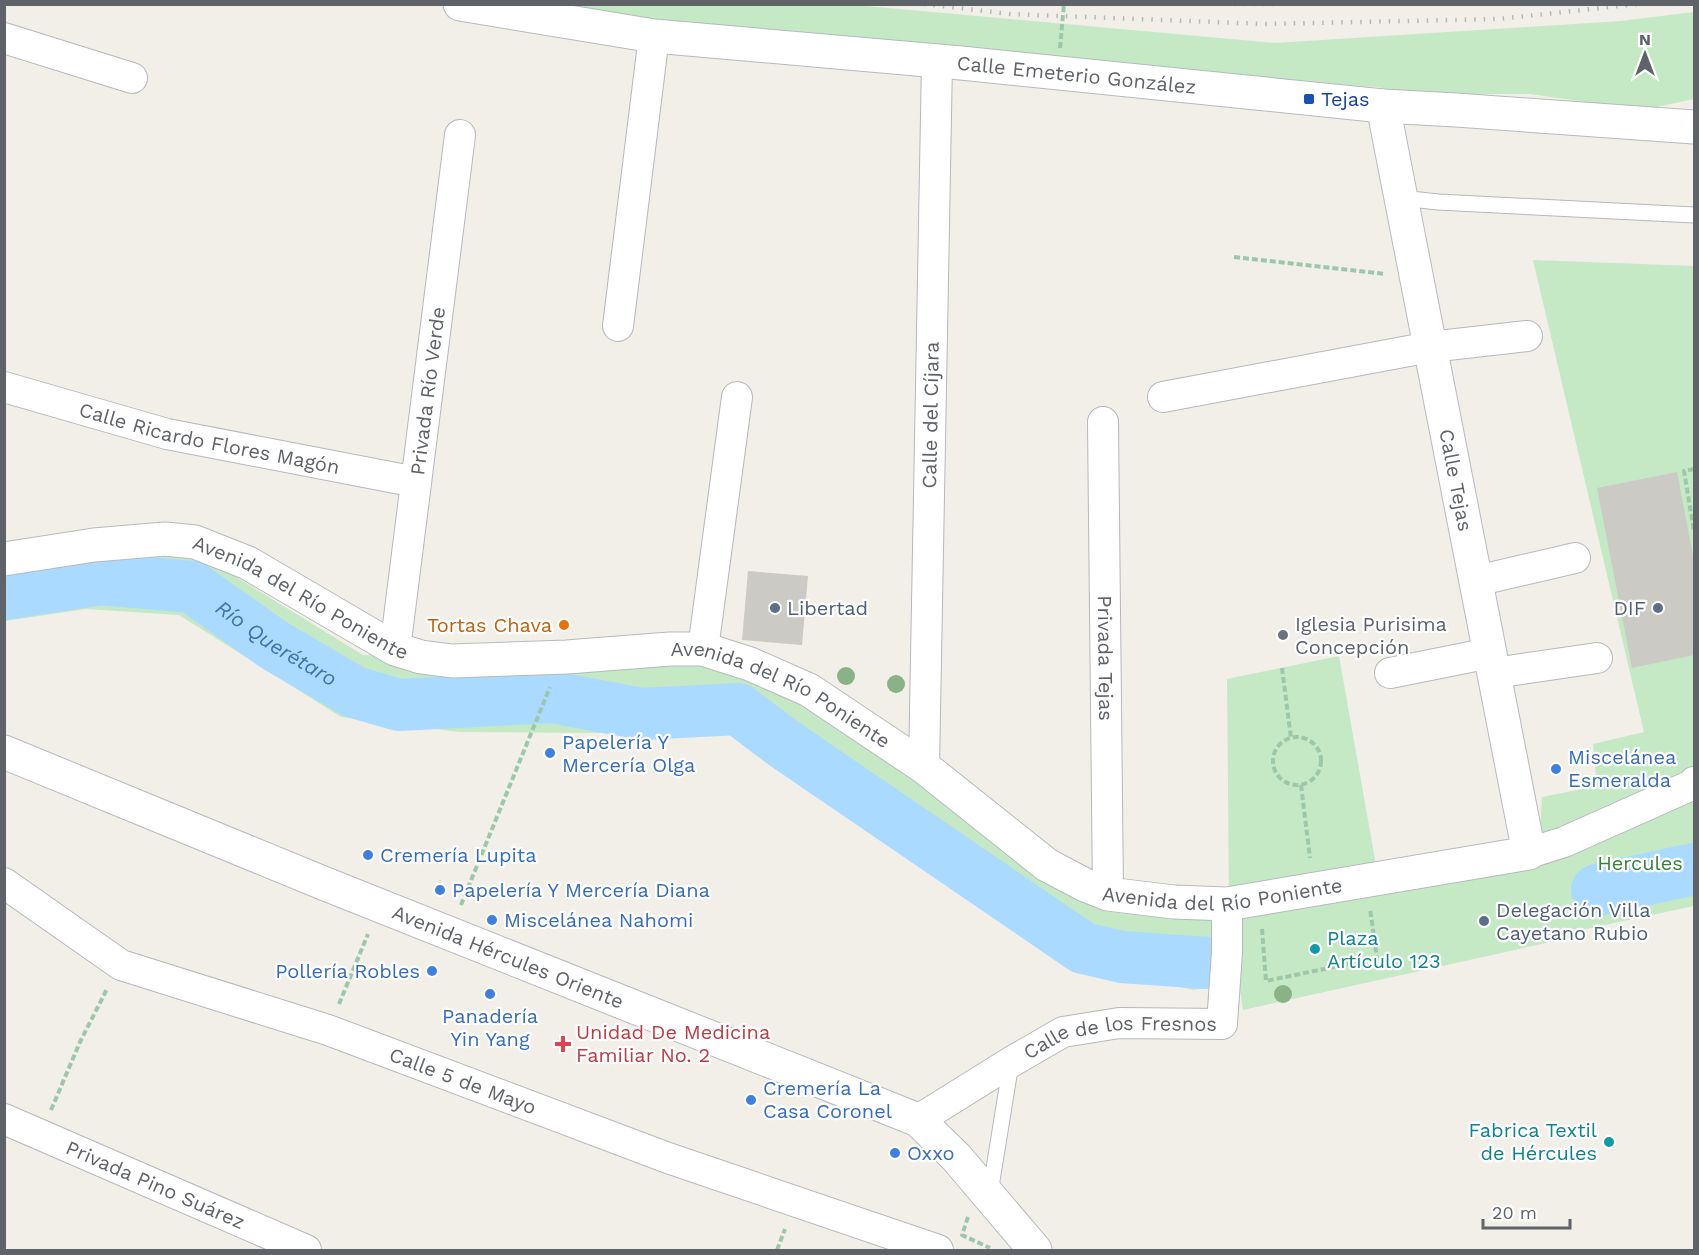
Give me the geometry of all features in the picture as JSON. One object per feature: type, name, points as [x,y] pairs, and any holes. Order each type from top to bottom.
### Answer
[{"type":"street","name":"Calle Emeterio González","points":[[460,4],[654,36],[937,61],[1383,106],[1695,127]]},
{"type":"street","points":[[618,326],[654,36]]},
{"type":"street","points":[[4,38],[132,78]]},
{"type":"street","name":"Calle del Cíjara","points":[[924,767],[937,61]]},
{"type":"street","name":"Calle Tejas","points":[[1383,106],[1529,853]]},
{"type":"street","name":"Privada Río Verde","points":[[394,648],[460,135]]},
{"type":"street","points":[[1163,397],[1430,347],[1527,336]]},
{"type":"street","name":"Calle Ricardo Flores Magón","points":[[4,387],[167,434],[416,482]]},
{"type":"street","points":[[703,650],[736,397]]},
{"type":"street","name":"Privada Tejas","points":[[1103,422],[1108,894]]},
{"type":"street","name":"Avenida del Río Poniente","points":[[4,559],[94,545],[165,539],[195,543],[248,563],[394,648],[421,657],[452,662],[567,657],[670,648],[703,650],[750,664],[809,690],[924,767],[1047,865],[1108,894],[1174,902],[1227,904],[1529,853]]},
{"type":"street","points":[[1476,581],[1575,558]]},
{"type":"street","points":[[1390,674],[1492,663],[1597,658]]},
{"type":"street","name":"Avenida Hércules Oriente","points":[[4,752],[918,1120],[956,1157],[1035,1251]]},
{"type":"street","points":[[1529,853],[1564,842],[1695,782]]},
{"type":"street","name":"Calle 5 de Mayo","points":[[4,883],[121,965],[328,1030],[668,1158],[950,1243]]},
{"type":"street","name":"Calle de los Fresnos","points":[[918,1120],[1063,1032],[1119,1023],[1222,1024],[1227,952],[1227,904]]},
{"type":"street","name":"Privada Pino Suárez","points":[[4,1119],[306,1251]]},
{"type":"lane","points":[[1401,198],[1438,202],[1695,215]]},
{"type":"lane","points":[[989,1196],[1011,1062]]},
{"type":"path","points":[[1060,48],[1064,4]]},
{"type":"path","points":[[1234,257],[1416,277]]},
{"type":"path","points":[[1695,469],[1684,471],[1695,531]]},
{"type":"path","points":[[1282,668],[1291,738]]},
{"type":"path","points":[[449,933],[538,715]]},
{"type":"path","points":[[1291,738],[1307,739],[1318,749],[1321,756],[1319,771],[1315,778],[1301,785],[1293,785],[1279,777],[1273,762],[1278,747],[1291,738]]},
{"type":"path","points":[[1301,785],[1315,889]]},
{"type":"path","points":[[1260,898],[1266,981],[1377,958],[1366,880]]},
{"type":"path","points":[[328,1030],[380,905]]},
{"type":"path","points":[[36,1132],[54,1105],[80,1042],[121,965]]},
{"type":"path","points":[[950,1243],[996,1250]]},
{"type":"green space","points":[[547,5],[855,5],[1275,43],[1621,21],[1694,12],[1694,99],[1642,110],[1530,94],[1415,94],[1377,87],[873,49]]},
{"type":"green space","name":"Hercules","points":[[1533,260],[1694,266],[1694,906],[1572,932],[1573,937],[1243,1010],[1239,983],[1193,990],[1076,963],[854,809],[734,734],[460,732],[341,717],[179,615],[86,609],[5,621],[4,557],[142,547],[207,559],[363,655],[723,667],[818,708],[1085,889],[1229,896],[1227,679],[1339,656],[1377,871],[1540,831],[1542,797],[1597,786],[1593,744],[1644,732]]},
{"type":"building","name":"DIF","points":[[1677,472],[1694,561],[1694,655],[1632,668],[1597,488]]},
{"type":"building","name":"Libertad","points":[[748,571],[808,576],[802,645],[742,640]]},
{"type":"waterway","name":"Río Querétaro","points":[[4,594],[101,579],[192,587],[274,645],[354,692],[399,705],[552,697],[642,714],[738,709],[783,743],[1083,948],[1122,957],[1207,963]]},
{"type":"waterway","points":[[1597,890],[1694,869]]},
{"type":"railway","points":[[924,4],[1010,14],[1264,24],[1499,19],[1638,4]]},
{"type":"railway","points":[[1234,4],[1282,4]]},
{"type":"place","name":"Tejas","points":[[1309,99]]},
{"type":"place","name":"Libertad","points":[[775,608]]},
{"type":"place","name":"DIF","points":[[1658,608]]},
{"type":"place","name":"Tortas Chava","points":[[564,625]]},
{"type":"place","name":"Iglesia Purisima Concepción","points":[[1283,635]]},
{"type":"place","name":"Papelería Y Mercería Olga","points":[[550,753]]},
{"type":"place","name":"Miscelánea Esmeralda","points":[[1556,769]]},
{"type":"place","name":"Cremería Lupita","points":[[368,855]]},
{"type":"place","name":"Papelería Y Mercería Diana","points":[[440,890]]},
{"type":"place","name":"Miscelánea Nahomi","points":[[492,920]]},
{"type":"place","name":"Delegación Villa Cayetano Rubio","points":[[1484,921]]},
{"type":"place","name":"Plaza Artículo 123","points":[[1315,949]]},
{"type":"place","name":"Pollería Robles","points":[[432,971]]},
{"type":"place","name":"Panadería Yin Yang","points":[[490,994]]},
{"type":"place","name":"Unidad De Medicina Familiar No. 2","points":[[563,1044]]},
{"type":"place","name":"Cremería La Casa Coronel","points":[[751,1100]]},
{"type":"place","name":"Fabrica Textil de Hércules","points":[[1609,1142]]},
{"type":"place","name":"Oxxo","points":[[895,1153]]}]
